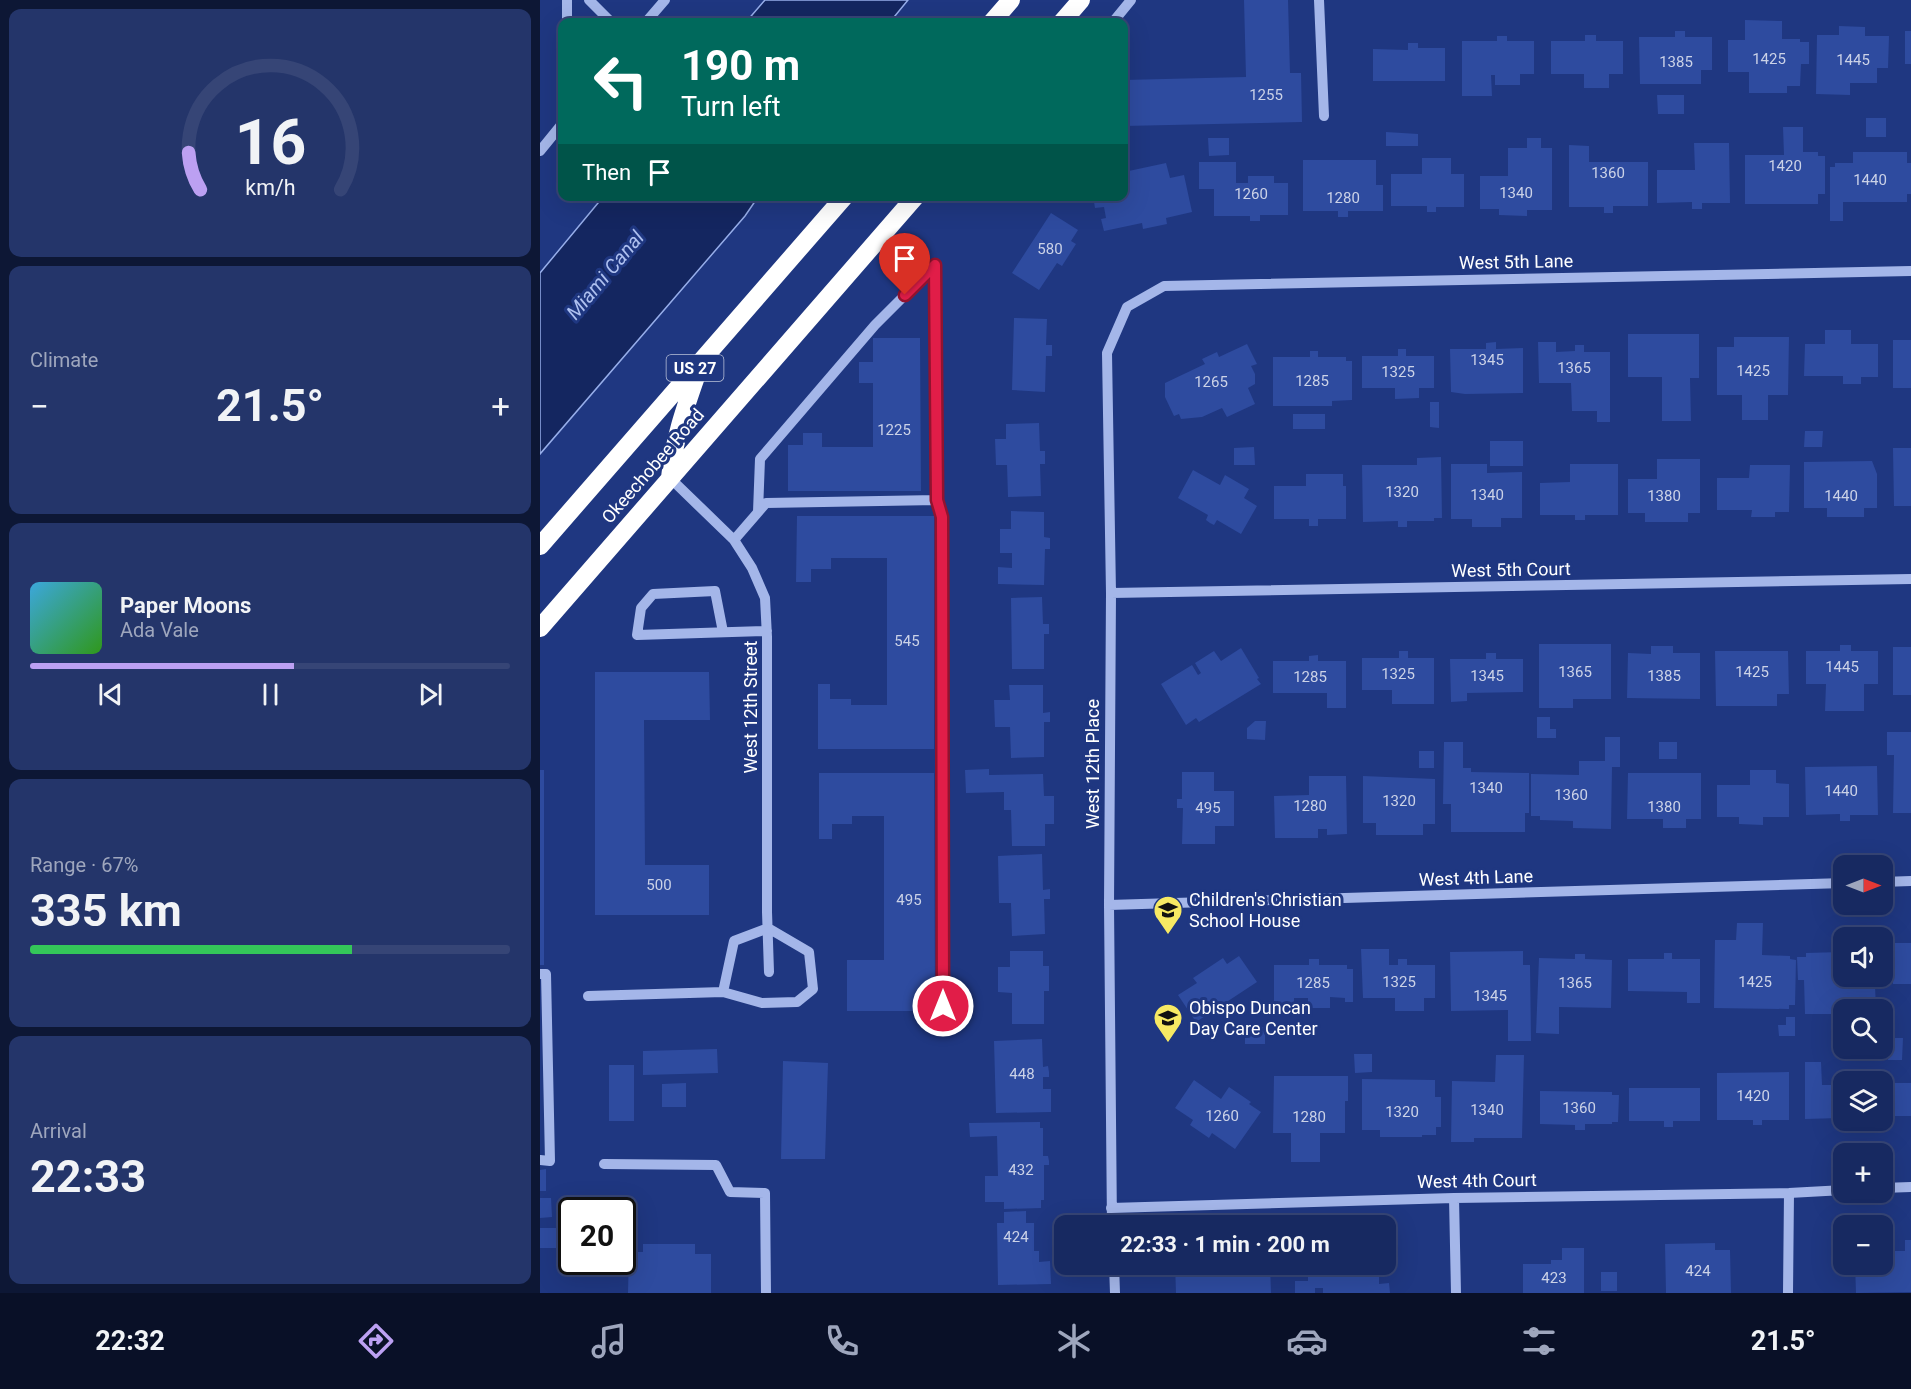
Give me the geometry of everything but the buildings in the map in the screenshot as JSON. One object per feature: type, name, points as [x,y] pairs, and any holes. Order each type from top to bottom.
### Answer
[{"type":"highway","points":[[995,18],[1011,0]]},
{"type":"highway","points":[[1065,18],[1079,2]]},
{"type":"highway","name":"Okeechobee Road","points":[[540,546],[841,201]]},
{"type":"highway","name":"Okeechobee Road","points":[[540,628],[912,201]]},
{"type":"highway","points":[[670,478],[678,429],[702,361]]},
{"type":"street","points":[[567,0],[567,18]]},
{"type":"street","points":[[589,0],[607,18]]},
{"type":"street","points":[[649,18],[664,0]]},
{"type":"street","points":[[1116,18],[1131,0]]},
{"type":"street","points":[[1319,0],[1323,116]]},
{"type":"street","points":[[540,151],[558,129]]},
{"type":"street","points":[[758,512],[760,459],[875,325],[935,265],[937,500],[942,517],[943,1006]]},
{"type":"street","name":"West 5th Lane","points":[[1127,307],[1164,286],[1911,271]]},
{"type":"street","name":"West 12th Place","points":[[1111,1215],[1109,905],[1111,593],[1107,353],[1127,307]]},
{"type":"street","name":"West 12th Street","points":[[670,478],[734,540],[752,568],[765,598],[769,972]]},
{"type":"street","points":[[734,540],[766,503],[937,500]]},
{"type":"street","name":"West 5th Court","points":[[1111,593],[1911,579]]},
{"type":"street","points":[[723,632],[716,591],[653,594],[641,608],[637,635],[767,631]]},
{"type":"street","points":[[1893,882],[1911,881]]},
{"type":"street","name":"West 4th Lane","points":[[1109,905],[1833,883]]},
{"type":"street","points":[[588,996],[723,992],[762,1003],[797,1002],[813,989],[809,952],[768,928],[734,941],[723,992]]},
{"type":"street","points":[[540,974],[546,974],[550,1161],[540,1160]]},
{"type":"street","points":[[604,1164],[716,1165],[730,1192],[765,1193],[766,1293]]},
{"type":"street","points":[[1893,1188],[1911,1187]]},
{"type":"street","name":"West 4th Court","points":[[1111,1208],[1833,1191]]},
{"type":"street","points":[[1788,1293],[1789,1193]]},
{"type":"street","points":[[1454,1198],[1456,1293]]},
{"type":"street","points":[[1114,1275],[1115,1293]]},
{"type":"water","points":[[765,0],[908,0],[893,18],[749,18]]},
{"type":"water","name":"Miami Canal","points":[[600,201],[755,201],[745,216],[540,454],[540,273]]},
{"type":"place","name":"Children's Christian School House","points":[[1168,936]]},
{"type":"place","name":"Obispo Duncan Day Care Center","points":[[1168,1044]]},
{"type":"route","points":[[905,295],[935,265],[937,500],[942,517],[943,1006]]}]
